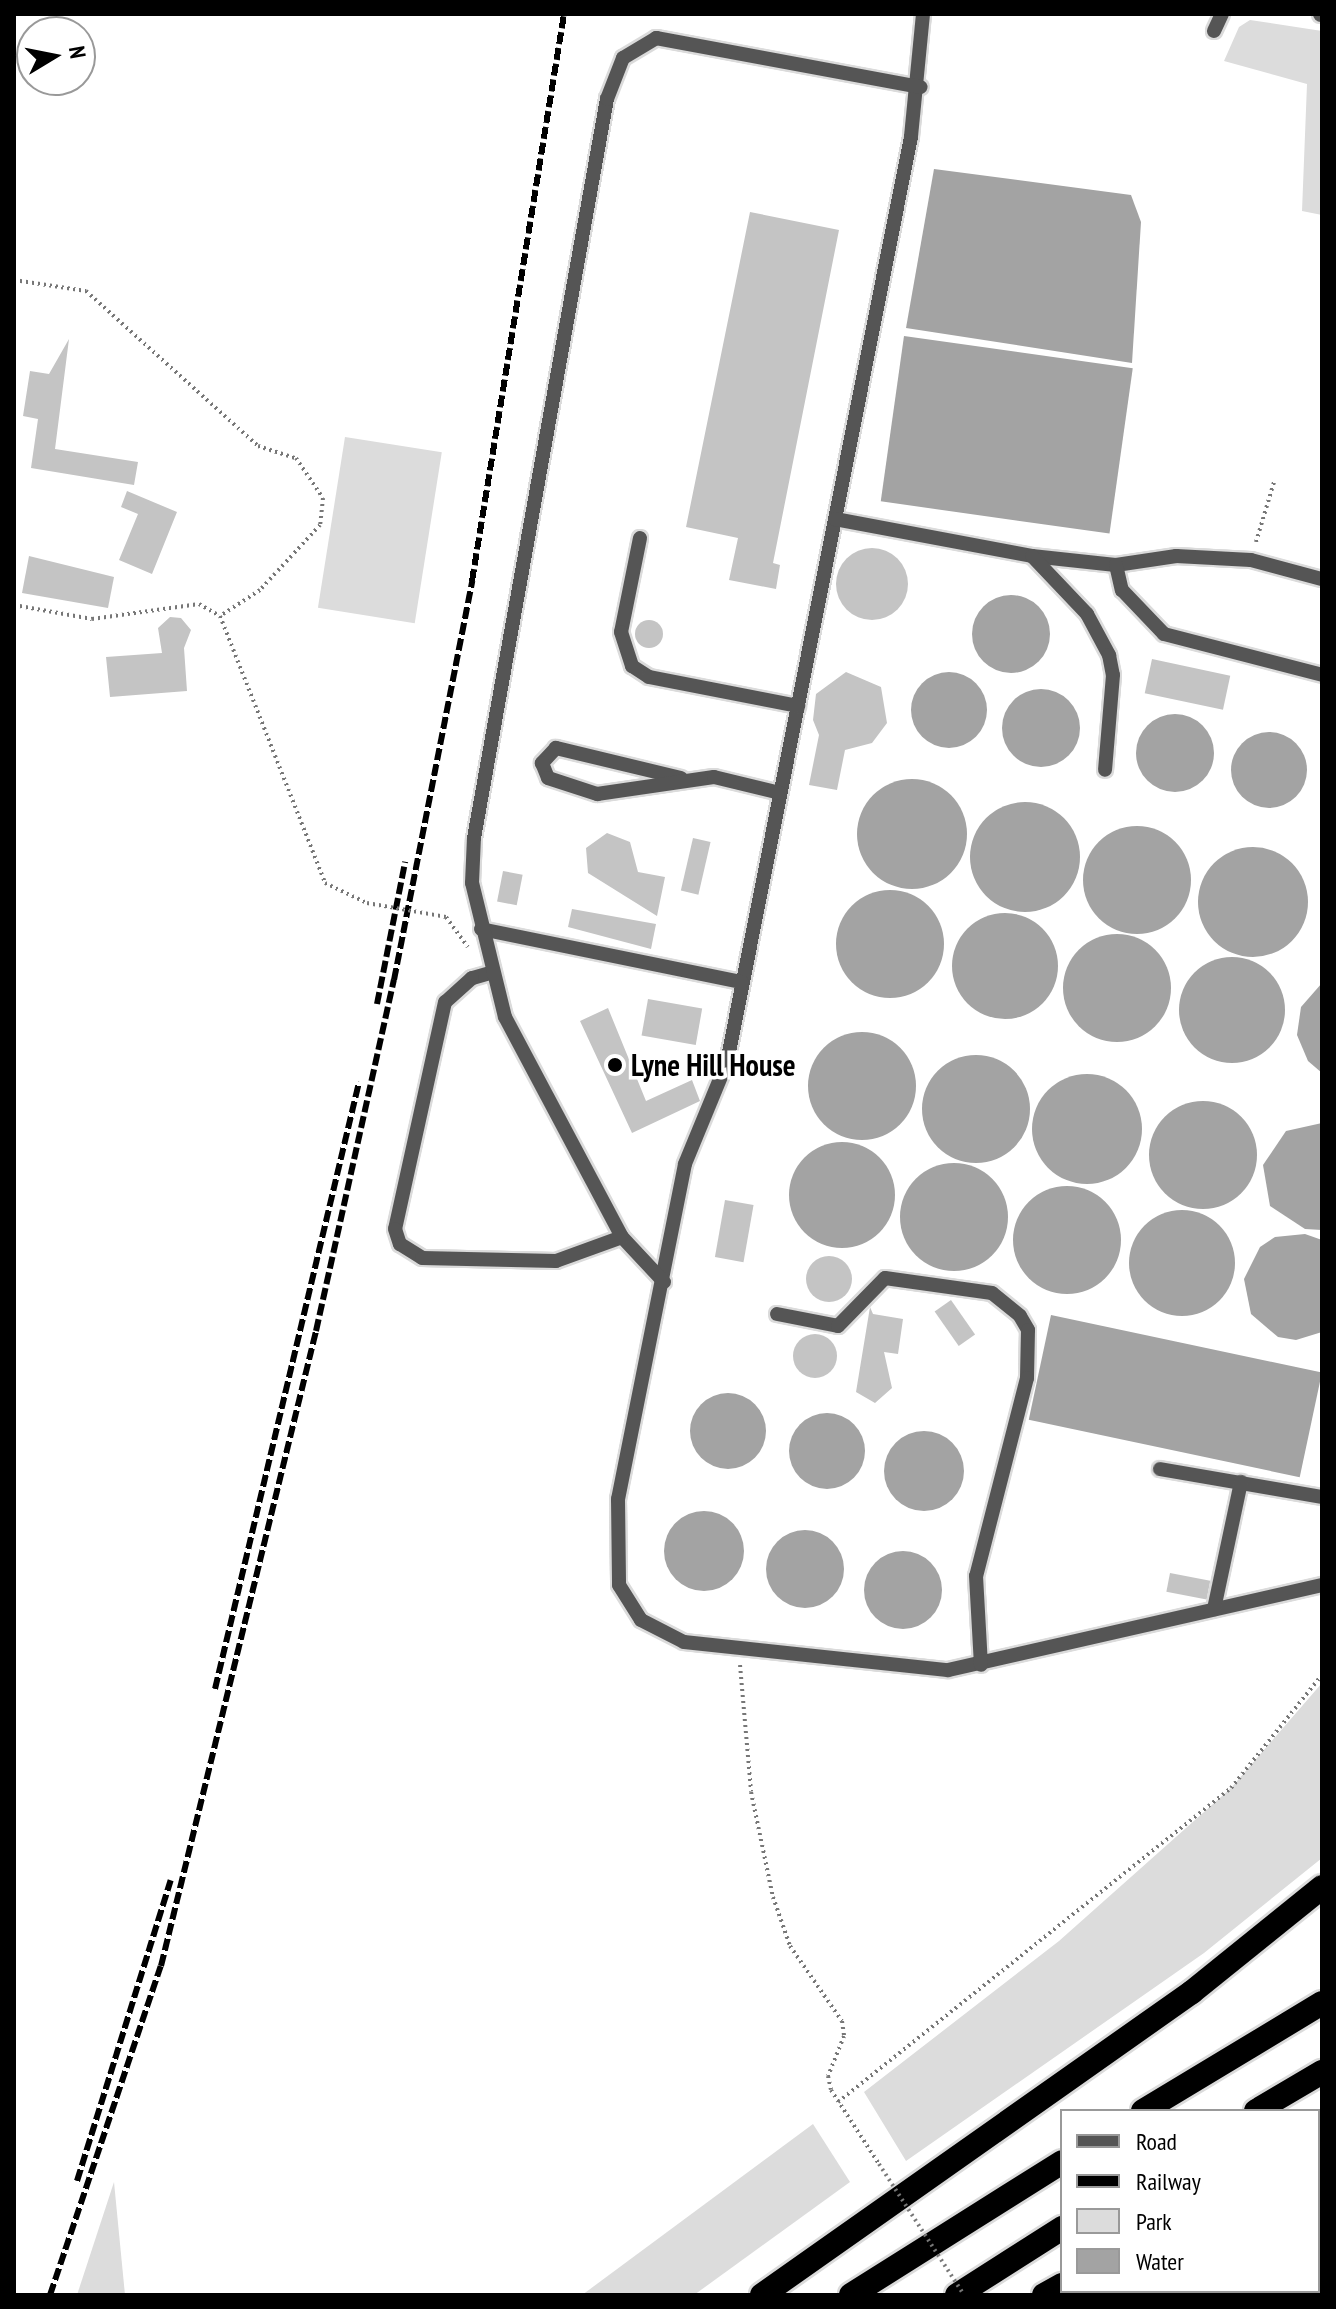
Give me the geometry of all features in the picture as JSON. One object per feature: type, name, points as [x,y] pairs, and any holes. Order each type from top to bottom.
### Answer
[{"type":"highway","points":[[762,2295],[1192,1992],[1322,1887]]},
{"type":"highway","points":[[1146,2109],[1322,2003]]},
{"type":"highway","points":[[1259,2109],[1322,2072]]},
{"type":"highway","points":[[851,2295],[1060,2163]]},
{"type":"highway","points":[[957,2295],[1060,2229]]},
{"type":"lane","points":[[923,14],[917,47],[920,87],[727,1062],[685,1164],[664,1282],[618,1499],[619,1585],[641,1620],[684,1642],[948,1670],[981,1665],[1322,1585]]},
{"type":"lane","points":[[1214,31],[1222,14]]},
{"type":"lane","points":[[664,1282],[622,1237],[505,1017],[490,973],[472,883],[474,838],[616,71],[631,48],[656,38],[920,87]]},
{"type":"lane","points":[[835,519],[1032,556],[1116,565],[1176,556],[1251,560],[1322,579]]},
{"type":"lane","points":[[640,538],[621,632],[632,666],[649,677],[798,706]]},
{"type":"lane","points":[[1032,556],[1087,614],[1109,655],[1113,675],[1105,770]]},
{"type":"lane","points":[[1116,565],[1122,590],[1164,634],[1322,675]]},
{"type":"lane","points":[[681,778],[556,748],[542,763],[548,778],[597,794],[619,795],[681,778],[714,777],[780,793]]},
{"type":"lane","points":[[481,929],[742,982]]},
{"type":"lane","points":[[490,973],[472,978],[445,1002],[395,1229],[400,1244],[422,1258],[556,1261],[622,1237]]},
{"type":"lane","points":[[777,1314],[838,1326],[885,1278],[992,1293],[1020,1316],[1028,1330],[1027,1378],[976,1576],[981,1665]]},
{"type":"lane","points":[[1160,1469],[1322,1497]]},
{"type":"lane","points":[[1214,1609],[1241,1482]]},
{"type":"path","points":[[14,280],[86,291],[258,446],[296,458],[323,498],[320,525],[260,590],[220,616]]},
{"type":"path","points":[[1251,560],[1274,482]]},
{"type":"path","points":[[14,605],[92,619],[199,604],[220,616],[325,883],[367,903],[446,917]]},
{"type":"path","points":[[741,1650],[751,1792],[773,1897],[790,1946],[842,2021],[844,2036],[828,2076],[838,2102],[964,2295]]},
{"type":"path","points":[[838,2102],[1231,1788],[1322,1675]]},
{"type":"green space","points":[[1250,20],[1322,31],[1322,215],[1302,211],[1307,84],[1224,61],[1239,27]]},
{"type":"green space","points":[[345,437],[442,452],[415,623],[318,608]]},
{"type":"green space","points":[[1322,1683],[1322,1858],[1204,1953],[906,2161],[864,2092],[1059,1941],[1231,1788]]},
{"type":"green space","points":[[813,2124],[850,2182],[694,2295],[582,2295]]},
{"type":"green space","points":[[114,2182],[125,2295],[77,2295]]},
{"type":"green space","points":[[1322,2200],[1322,2295],[1134,2295],[1320,2293]]},
{"type":"water","points":[[934,169],[1131,195],[1141,222],[1132,363],[906,328]]},
{"type":"water","points":[[904,336],[1133,368],[1110,534],[881,501]]},
{"type":"water","points":[[1003,595],[1019,595],[1033,601],[1044,612],[1050,634],[1044,656],[1033,667],[1019,673],[1003,673],[989,667],[978,656],[972,642],[972,626],[978,612],[989,601]]},
{"type":"water","points":[[942,672],[956,672],[970,678],[981,689],[987,710],[985,725],[976,737],[964,746],[942,748],[928,742],[917,731],[911,717],[911,703],[917,689],[928,678]]},
{"type":"water","points":[[1041,689],[1056,692],[1073,706],[1080,728],[1077,743],[1063,760],[1041,767],[1026,764],[1009,750],[1002,728],[1005,713],[1019,696]]},
{"type":"water","points":[[1167,714],[1183,714],[1197,720],[1208,731],[1214,753],[1208,775],[1197,786],[1183,792],[1167,792],[1153,786],[1142,775],[1136,761],[1136,745],[1142,731],[1153,720]]},
{"type":"water","points":[[1269,732],[1283,735],[1296,743],[1304,756],[1307,770],[1304,784],[1296,797],[1283,805],[1269,808],[1255,805],[1242,797],[1234,784],[1231,770],[1234,756],[1242,743],[1255,735]]},
{"type":"water","points":[[912,779],[933,783],[951,795],[963,813],[967,834],[963,855],[951,873],[933,885],[912,889],[891,885],[873,873],[861,855],[857,834],[861,813],[873,795],[891,783]]},
{"type":"water","points":[[1025,802],[1046,807],[1064,818],[1075,836],[1080,857],[1075,878],[1064,896],[1046,907],[1025,912],[1004,907],[986,896],[975,878],[970,857],[975,836],[986,818],[1004,807]]},
{"type":"water","points":[[1137,826],[1158,830],[1175,842],[1187,859],[1191,880],[1187,901],[1175,918],[1158,930],[1137,934],[1116,930],[1099,918],[1087,901],[1083,880],[1087,859],[1099,842],[1116,830]]},
{"type":"water","points":[[1253,847],[1274,851],[1292,863],[1304,881],[1308,902],[1304,923],[1292,941],[1274,953],[1253,957],[1232,953],[1214,941],[1202,923],[1198,902],[1202,881],[1214,863],[1232,851]]},
{"type":"water","points":[[890,890],[911,894],[928,906],[940,923],[944,944],[940,965],[928,982],[911,994],[890,998],[869,994],[852,982],[840,965],[836,944],[840,923],[852,906],[869,894]]},
{"type":"water","points":[[1005,913],[1025,917],[1043,928],[1054,946],[1058,966],[1054,986],[1043,1004],[1025,1015],[1005,1019],[985,1015],[967,1004],[956,986],[952,966],[956,946],[967,928],[985,917]]},
{"type":"water","points":[[1117,934],[1138,938],[1155,950],[1167,967],[1171,988],[1167,1009],[1155,1026],[1138,1038],[1117,1042],[1096,1038],[1079,1026],[1067,1009],[1063,988],[1067,967],[1079,950],[1096,938]]},
{"type":"water","points":[[1232,957],[1252,961],[1269,973],[1281,990],[1285,1010],[1281,1030],[1269,1047],[1252,1059],[1232,1063],[1212,1059],[1195,1047],[1183,1030],[1179,1010],[1183,990],[1195,973],[1212,961]]},
{"type":"water","points":[[1322,983],[1322,1073],[1308,1061],[1297,1035],[1301,1007]]},
{"type":"water","points":[[862,1032],[883,1036],[901,1047],[912,1065],[916,1086],[912,1107],[901,1125],[883,1136],[862,1140],[841,1136],[823,1125],[812,1107],[808,1086],[812,1065],[823,1047],[841,1036]]},
{"type":"water","points":[[976,1055],[997,1059],[1014,1071],[1026,1088],[1030,1109],[1026,1130],[1014,1147],[997,1159],[976,1163],[955,1159],[938,1147],[926,1130],[922,1109],[926,1088],[938,1071],[955,1059]]},
{"type":"water","points":[[1087,1074],[1108,1078],[1126,1090],[1138,1108],[1142,1129],[1138,1150],[1126,1168],[1108,1180],[1087,1184],[1066,1180],[1048,1168],[1036,1150],[1032,1129],[1036,1108],[1048,1090],[1066,1078]]},
{"type":"water","points":[[1203,1101],[1224,1105],[1241,1117],[1253,1134],[1257,1155],[1253,1176],[1241,1193],[1224,1205],[1203,1209],[1182,1205],[1165,1193],[1153,1176],[1149,1155],[1153,1134],[1165,1117],[1182,1105]]},
{"type":"water","points":[[1322,1123],[1322,1230],[1305,1229],[1270,1206],[1263,1165],[1286,1131]]},
{"type":"water","points":[[842,1142],[862,1146],[880,1157],[891,1175],[895,1195],[891,1215],[880,1233],[862,1244],[842,1248],[822,1244],[804,1233],[793,1215],[789,1195],[793,1175],[804,1157],[822,1146]]},
{"type":"water","points":[[954,1163],[975,1167],[992,1179],[1004,1196],[1008,1217],[1004,1238],[992,1255],[975,1267],[954,1271],[933,1267],[916,1255],[904,1238],[900,1217],[904,1196],[916,1179],[933,1167]]},
{"type":"water","points":[[1067,1186],[1088,1190],[1105,1202],[1117,1219],[1121,1240],[1117,1261],[1105,1278],[1088,1290],[1067,1294],[1046,1290],[1029,1278],[1017,1261],[1013,1240],[1017,1219],[1029,1202],[1046,1190]]},
{"type":"water","points":[[1182,1210],[1202,1214],[1220,1225],[1231,1243],[1235,1263],[1231,1283],[1220,1301],[1202,1312],[1182,1316],[1162,1312],[1144,1301],[1133,1283],[1129,1263],[1133,1243],[1144,1225],[1162,1214]]},
{"type":"water","points":[[1305,1234],[1322,1240],[1322,1332],[1296,1340],[1278,1337],[1251,1314],[1244,1279],[1260,1247],[1275,1237]]},
{"type":"water","points":[[1051,1315],[1322,1373],[1300,1477],[1029,1420]]},
{"type":"water","points":[[728,1393],[743,1396],[755,1404],[763,1416],[766,1431],[763,1446],[755,1458],[743,1466],[728,1469],[713,1466],[701,1458],[693,1446],[690,1431],[693,1416],[701,1404],[713,1396]]},
{"type":"water","points":[[827,1413],[841,1416],[854,1424],[862,1437],[865,1451],[862,1465],[854,1478],[841,1486],[827,1489],[813,1486],[800,1478],[792,1465],[789,1451],[792,1437],[800,1424],[813,1416]]},
{"type":"water","points":[[924,1431],[939,1434],[952,1443],[961,1456],[964,1471],[961,1486],[952,1499],[939,1508],[924,1511],[909,1508],[896,1499],[887,1486],[884,1471],[887,1456],[896,1443],[909,1434]]},
{"type":"water","points":[[704,1511],[719,1514],[732,1523],[741,1536],[744,1551],[741,1566],[732,1579],[719,1588],[704,1591],[689,1588],[676,1579],[667,1566],[664,1551],[667,1536],[676,1523],[689,1514]]},
{"type":"water","points":[[805,1530],[820,1533],[837,1547],[844,1569],[841,1584],[827,1601],[805,1608],[790,1605],[773,1591],[766,1569],[769,1554],[783,1537]]},
{"type":"water","points":[[903,1551],[918,1554],[935,1568],[942,1590],[939,1605],[925,1622],[903,1629],[888,1626],[871,1612],[864,1590],[867,1575],[881,1558]]},
{"type":"building","points":[[750,212],[839,230],[773,563],[780,565],[776,589],[729,580],[738,538],[686,527]]},
{"type":"building","points":[[69,339],[55,449],[138,462],[134,485],[31,468],[38,419],[23,416],[30,371],[49,374]]},
{"type":"building","points":[[127,491],[177,512],[152,574],[119,560],[138,514],[121,507]]},
{"type":"building","points":[[872,548],[892,554],[902,564],[908,584],[902,604],[892,614],[872,620],[852,614],[842,604],[836,584],[842,564],[852,554]]},
{"type":"building","points":[[29,556],[114,577],[108,608],[22,593]]},
{"type":"building","points":[[170,617],[181,618],[191,630],[184,648],[187,691],[110,697],[106,657],[162,653],[158,628]]},
{"type":"building","points":[[649,620],[659,624],[663,634],[659,644],[649,648],[639,644],[635,634],[639,624]]},
{"type":"building","points":[[1152,659],[1230,676],[1223,710],[1145,693]]},
{"type":"building","points":[[846,672],[881,687],[887,723],[872,743],[845,750],[837,790],[809,785],[819,735],[813,720],[816,694]]},
{"type":"building","points":[[607,833],[630,842],[638,872],[665,877],[657,916],[588,873],[586,848]]},
{"type":"building","points":[[693,838],[711,842],[698,895],[681,891]]},
{"type":"building","points":[[503,871],[523,875],[517,905],[497,901]]},
{"type":"building","points":[[572,909],[656,924],[651,949],[568,927]]},
{"type":"building","points":[[648,999],[702,1009],[696,1045],[642,1035]]},
{"type":"building","name":"Lyne Hill House","points":[[608,1008],[646,1101],[692,1080],[700,1101],[632,1133],[580,1021]]},
{"type":"building","points":[[725,1200],[754,1205],[743,1262],[715,1257]]},
{"type":"building","points":[[829,1256],[845,1263],[852,1279],[845,1295],[829,1302],[813,1295],[806,1279],[813,1263]]},
{"type":"building","points":[[951,1300],[975,1334],[959,1346],[935,1311]]},
{"type":"building","points":[[870,1307],[873,1314],[903,1319],[898,1354],[884,1352],[892,1388],[875,1403],[856,1392]]},
{"type":"building","points":[[815,1334],[830,1341],[837,1356],[830,1371],[815,1378],[800,1371],[793,1356],[800,1341]]},
{"type":"building","points":[[1170,1573],[1210,1581],[1207,1599],[1166,1592]]},
{"type":"railway","points":[[50,2295],[161,1966],[316,1331],[394,980],[472,581],[564,14]]},
{"type":"railway","points":[[377,1004],[405,862]]},
{"type":"railway","points":[[215,1689],[359,1082]]},
{"type":"railway","points":[[77,2181],[171,1880]]},
{"type":"place","name":"Lyne Hill House","points":[[615,1065]]}]
